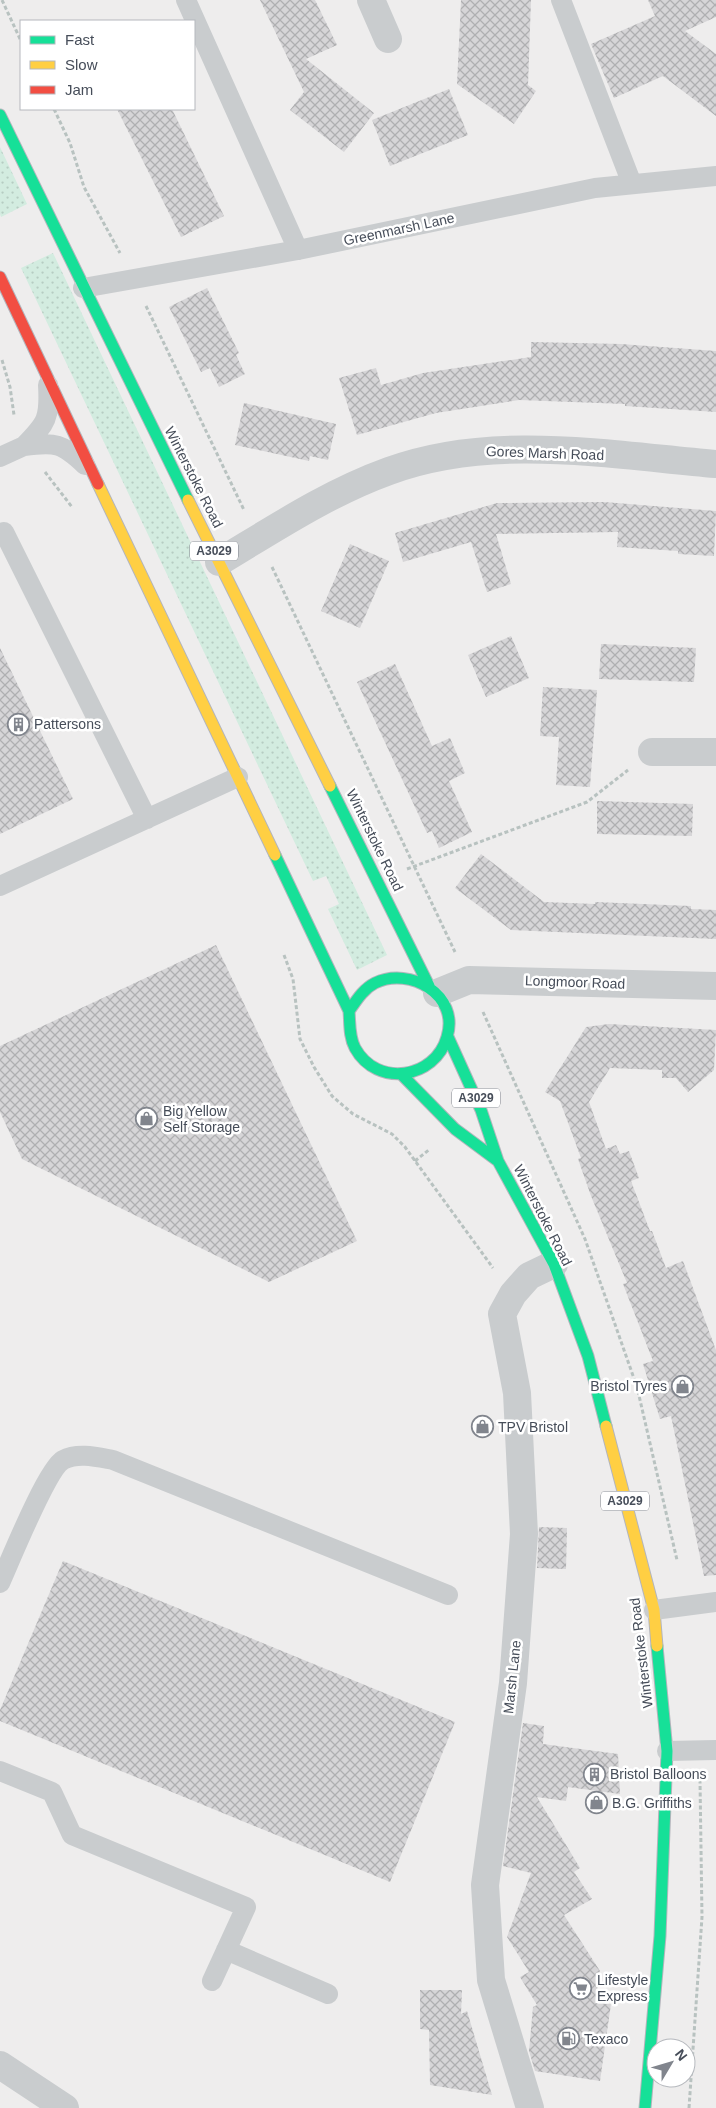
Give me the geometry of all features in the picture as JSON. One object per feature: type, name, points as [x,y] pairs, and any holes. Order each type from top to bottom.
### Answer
[{"type":"highway","name":"Winterstoke Road","points":[[0,115],[83,288],[378,880],[433,990],[446,1008],[450,1025],[442,1053],[432,1064],[418,1072],[402,1076]]},
{"type":"highway","points":[[0,277],[349,1011],[351,1038],[358,1054],[378,1071],[402,1076]]},
{"type":"highway","points":[[349,1011],[360,995],[372,984],[380,980],[397,976],[414,978],[433,990]]},
{"type":"highway","name":"Winterstoke Road","points":[[448,1036],[481,1110],[498,1161],[554,1264],[588,1356],[654,1610],[667,1751],[660,1936],[645,2108]]},
{"type":"highway","name":"Winterstoke Road","points":[[402,1076],[455,1129],[498,1161]]},
{"type":"street","points":[[371,0],[388,38]]},
{"type":"street","name":"Gores Marsh Road","points":[[220,562],[300,513],[348,488],[391,470],[445,456],[494,449],[570,452],[716,464]]},
{"type":"street","points":[[652,752],[716,752]]},
{"type":"street","name":"Longmoor Road","points":[[433,990],[469,980],[716,986]]},
{"type":"street","name":"Marsh Lane","points":[[530,2108],[491,1980],[485,1885],[512,1683],[524,1534],[516,1393],[502,1314],[513,1294],[529,1276],[554,1264]]},
{"type":"street","points":[[0,2065],[65,2108]]},
{"type":"lane","points":[[186,0],[195,20]]},
{"type":"lane","points":[[561,0],[632,184]]},
{"type":"lane","points":[[195,20],[298,250]]},
{"type":"lane","name":"Greenmarsh Lane","points":[[83,288],[298,250],[595,188],[716,176]]},
{"type":"lane","points":[[24,446],[41,428],[49,409],[48,376]]},
{"type":"lane","points":[[0,457],[24,446],[49,443],[68,449],[94,473]]},
{"type":"lane","points":[[4,532],[147,819]]},
{"type":"lane","points":[[0,886],[238,777]]},
{"type":"lane","points":[[0,1583],[48,1478],[62,1460],[84,1455],[113,1460],[448,1595]]},
{"type":"lane","points":[[654,1610],[716,1602]]},
{"type":"lane","points":[[667,1751],[716,1750]]},
{"type":"lane","points":[[0,1771],[52,1792],[72,1835],[246,1907],[212,1981]]},
{"type":"lane","points":[[226,1950],[328,1994]]},
{"type":"path","points":[[2,0],[20,39]]},
{"type":"path","points":[[378,880],[587,802],[652,752]]},
{"type":"green space","points":[[0,147],[27,204],[1,217],[0,214]]},
{"type":"green space","points":[[53,253],[387,955],[357,970],[328,909],[339,904],[326,876],[313,881],[21,268]]},
{"type":"building","points":[[260,0],[315,0],[337,45],[306,59],[374,113],[344,152],[290,110],[304,92]]},
{"type":"building","points":[[461,0],[531,0],[528,85],[536,91],[514,124],[457,84]]},
{"type":"building","points":[[648,0],[716,0],[716,17],[685,31],[716,54],[716,116],[663,76],[614,98],[591,44],[655,16]]},
{"type":"building","points":[[449,89],[468,135],[390,166],[372,120]]},
{"type":"building","points":[[118,110],[172,110],[224,216],[181,237]]},
{"type":"building","points":[[207,288],[239,353],[236,355],[245,374],[219,387],[210,368],[201,372],[169,307]]},
{"type":"building","points":[[531,342],[621,344],[716,351],[716,412],[625,406],[625,404],[519,400],[436,413],[357,435],[339,378],[376,368],[381,385],[423,373],[531,357]]},
{"type":"building","points":[[244,403],[336,424],[328,460],[310,456],[309,461],[235,445]]},
{"type":"building","points":[[604,502],[716,511],[714,556],[678,554],[678,551],[617,547],[618,532],[496,534],[511,584],[487,592],[471,542],[403,562],[395,533],[497,503]]},
{"type":"building","points":[[350,544],[389,561],[360,628],[321,611]]},
{"type":"building","points":[[511,636],[529,678],[486,697],[468,655]]},
{"type":"building","points":[[601,644],[696,648],[694,682],[599,679]]},
{"type":"building","name":"Pattersons","points":[[0,648],[73,799],[0,834]]},
{"type":"building","points":[[395,664],[432,746],[450,738],[465,773],[449,781],[472,832],[439,848],[432,831],[427,833],[357,682]]},
{"type":"building","points":[[543,687],[597,690],[590,787],[556,785],[559,737],[540,736]]},
{"type":"building","points":[[597,801],[693,804],[692,836],[597,834]]},
{"type":"building","points":[[481,854],[544,902],[691,906],[691,909],[716,910],[716,939],[511,930],[455,888]]},
{"type":"building","name":"Big Yellow Self Storage","points":[[216,945],[357,1241],[269,1282],[22,1159],[0,1112],[0,1046]]},
{"type":"building","points":[[609,1024],[716,1030],[714,1070],[688,1092],[676,1078],[662,1078],[662,1070],[610,1068],[589,1102],[606,1149],[616,1145],[620,1154],[629,1151],[639,1178],[631,1181],[666,1268],[683,1261],[716,1350],[716,1575],[704,1576],[671,1416],[660,1419],[643,1364],[653,1361],[623,1284],[627,1283],[591,1196],[578,1159],[581,1158],[560,1101],[545,1092],[586,1027]]},
{"type":"building","points":[[539,1527],[567,1528],[566,1569],[537,1568]]},
{"type":"building","points":[[63,1561],[455,1722],[390,1882],[0,1721],[0,1710]]},
{"type":"building","points":[[523,1723],[544,1726],[543,1744],[618,1754],[620,1794],[568,1787],[566,1801],[537,1797],[580,1868],[574,1872],[592,1899],[564,1915],[600,1971],[595,2003],[611,2004],[600,2081],[535,2071],[529,2051],[533,2007],[537,2005],[520,1977],[529,1972],[507,1937],[531,1873],[503,1866]]},
{"type":"building","points":[[420,1990],[462,1990],[461,2014],[467,2011],[492,2095],[430,2085],[429,2030],[420,2029]]},
{"type":"traffic: fast","points":[[0,115],[188,500]]},
{"type":"traffic: fast","points":[[330,786],[429,986]]},
{"type":"traffic: fast","points":[[275,855],[349,1011],[353,1044],[365,1061],[377,1069],[391,1073],[405,1073],[431,1062],[441,1051],[447,1037],[449,1022],[446,1008],[439,997],[429,988],[403,978],[375,983],[363,992],[349,1011]]},
{"type":"traffic: fast","points":[[448,1037],[481,1110],[498,1161],[554,1264],[588,1356],[606,1426]]},
{"type":"traffic: fast","points":[[402,1075],[455,1129],[498,1161]]},
{"type":"traffic: fast","points":[[645,2108],[660,1936],[667,1751],[657,1646]]},
{"type":"traffic: slow","points":[[98,484],[275,855]]},
{"type":"traffic: slow","points":[[188,500],[330,786]]},
{"type":"traffic: slow","points":[[606,1426],[654,1610],[657,1646]]},
{"type":"traffic: jam","points":[[0,277],[98,484]]},
{"type":"place","name":"Pattersons","points":[[18,724]]},
{"type":"place","name":"Big Yellow Self Storage","points":[[147,1119]]},
{"type":"place","name":"Bristol Tyres","points":[[683,1386]]},
{"type":"place","name":"TPV Bristol","points":[[482,1427]]},
{"type":"place","name":"Bristol Balloons","points":[[594,1774]]},
{"type":"place","name":"B.G. Griffiths","points":[[596,1803]]},
{"type":"place","name":"Lifestyle Express","points":[[581,1988]]},
{"type":"place","name":"Texaco","points":[[568,2039]]}]
